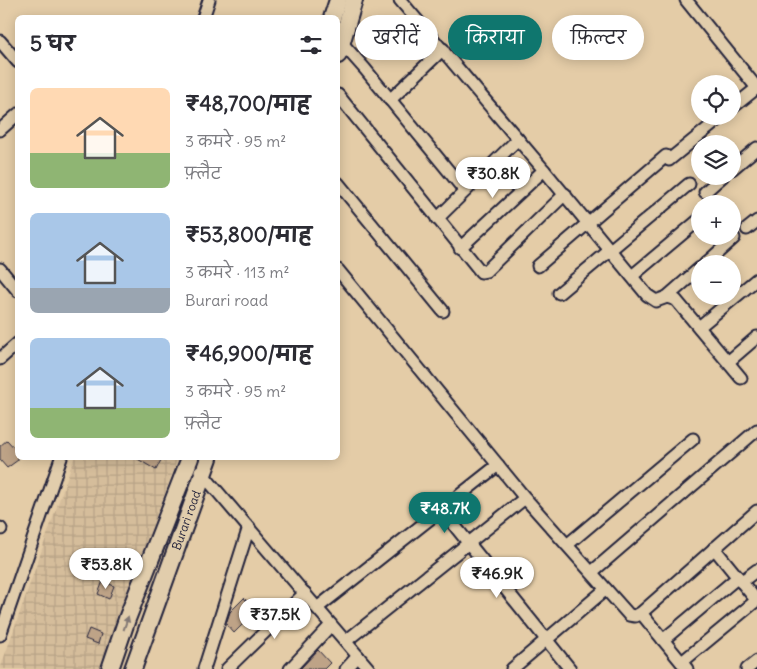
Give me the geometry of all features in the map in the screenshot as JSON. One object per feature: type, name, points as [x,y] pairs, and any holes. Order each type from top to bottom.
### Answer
[{"type":"main road","points":[[333,15],[338,0]]},
{"type":"main road","points":[[340,45],[354,0]]},
{"type":"main road","name":"Burari road","points":[[110,669],[127,619],[189,460]]},
{"type":"main road","name":"Burari road","points":[[133,669],[208,460]]},
{"type":"street","points":[[205,15],[208,0]]},
{"type":"street","points":[[400,0],[652,299],[656,301],[667,297],[691,276]]},
{"type":"street","points":[[687,0],[757,88],[741,101]]},
{"type":"street","points":[[0,41],[15,58]]},
{"type":"street","points":[[340,49],[390,100],[465,191]]},
{"type":"street","points":[[390,100],[443,49]]},
{"type":"street","points":[[340,98],[481,272],[486,271],[565,194]]},
{"type":"street","points":[[0,130],[15,117]]},
{"type":"street","points":[[538,266],[666,156],[669,160],[712,125]]},
{"type":"street","points":[[437,219],[518,139]]},
{"type":"street","points":[[741,161],[757,148]]},
{"type":"street","points":[[460,248],[544,170]]},
{"type":"street","points":[[559,293],[689,184]]},
{"type":"street","points":[[340,185],[443,311]]},
{"type":"street","points":[[705,192],[713,185]]},
{"type":"street","points":[[747,229],[757,221]]},
{"type":"street","points":[[632,276],[691,227]]},
{"type":"street","points":[[715,255],[726,245]]},
{"type":"street","points":[[0,269],[15,287]]},
{"type":"street","points":[[340,272],[525,498],[629,615],[635,616],[641,613],[757,512]]},
{"type":"street","points":[[699,327],[757,279]]},
{"type":"street","points":[[667,297],[676,300],[741,378]]},
{"type":"street","points":[[728,362],[757,337]]},
{"type":"street","points":[[0,360],[15,346]]},
{"type":"street","points":[[592,572],[757,430]]},
{"type":"street","points":[[567,545],[693,440]]},
{"type":"street","points":[[0,635],[60,460]]},
{"type":"street","points":[[192,460],[369,669]]},
{"type":"street","points":[[318,608],[498,465]]},
{"type":"street","points":[[346,641],[525,498]]},
{"type":"street","points":[[442,510],[570,669]]},
{"type":"street","points":[[204,669],[248,527]]},
{"type":"street","points":[[641,613],[685,666],[757,600],[714,548]]},
{"type":"street","points":[[663,640],[740,580],[757,570]]},
{"type":"street","points":[[512,669],[606,589]]},
{"type":"street","points":[[227,669],[305,593]]},
{"type":"street","points":[[290,669],[332,624]]},
{"type":"street","points":[[346,669],[358,656]]},
{"type":"street","points":[[747,669],[757,661]]},
{"type":"shaded area","points":[[73,460],[177,460],[99,669],[0,669]]},
{"type":"building","points":[[7,440],[15,449],[15,460],[18,460],[7,468],[0,460],[0,446]]},
{"type":"building","points":[[139,460],[161,460],[156,470]]},
{"type":"building","points":[[103,581],[114,586],[109,599],[98,594]]},
{"type":"building","points":[[244,598],[256,611],[234,633],[226,624],[230,612]]},
{"type":"building","points":[[89,629],[101,634],[98,644],[85,639]]},
{"type":"building","points":[[318,650],[330,663],[324,669],[300,669]]}]
